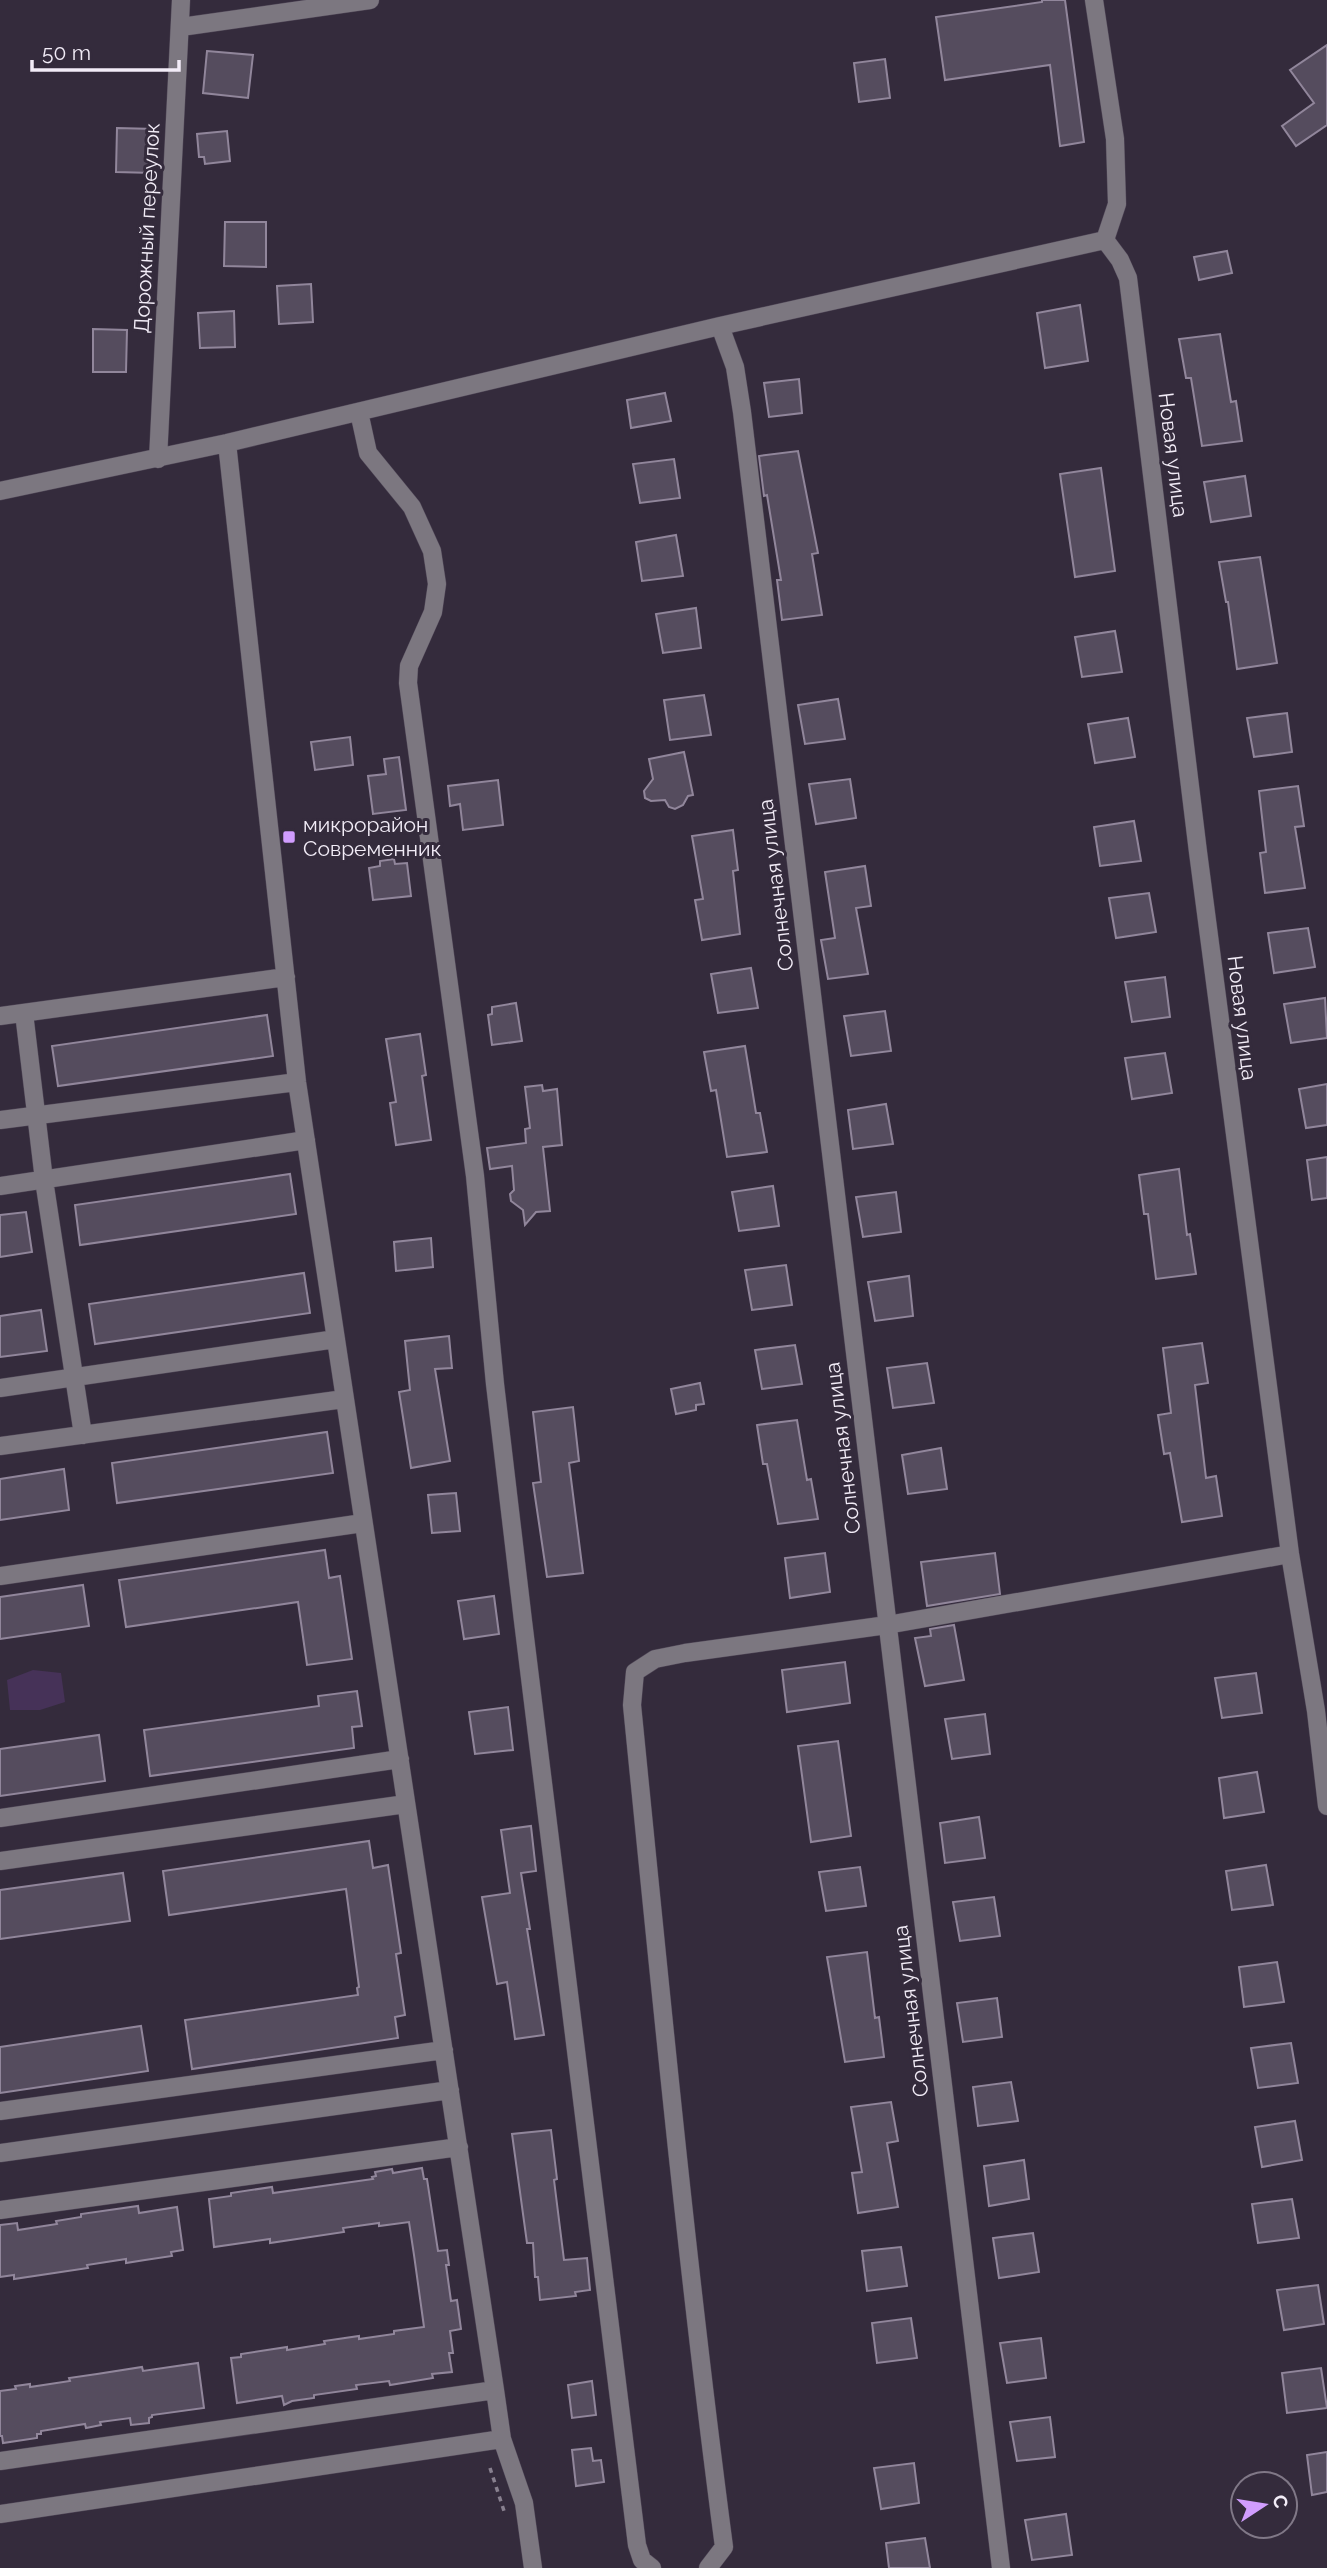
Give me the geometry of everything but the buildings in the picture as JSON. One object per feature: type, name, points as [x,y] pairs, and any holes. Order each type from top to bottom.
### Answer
[{"type":"street","name":"Дорожный переулок","points":[[158,459],[181,0]]},
{"type":"street","points":[[181,27],[370,0]]},
{"type":"street","points":[[0,491],[158,459],[720,326],[1105,240],[1117,204],[1115,139],[1094,0]]},
{"type":"street","name":"Новая улица","points":[[1105,240],[1120,260],[1128,278],[1196,838],[1290,1554],[1322,1710],[1327,1806]]},
{"type":"street","name":"Солнечная улица","points":[[720,326],[735,367],[740,400],[1001,2568]]},
{"type":"street","points":[[359,412],[368,453],[412,507],[432,551],[437,584],[433,612],[409,666],[408,683],[475,1176],[513,1542],[635,2532],[642,2560],[652,2568]]},
{"type":"street","points":[[227,443],[306,1140],[502,2439],[524,2503],[534,2568]]},
{"type":"street","points":[[0,1016],[286,977]]},
{"type":"street","points":[[24,1013],[44,1180],[83,1435]]},
{"type":"street","points":[[0,1120],[298,1082]]},
{"type":"street","points":[[0,1186],[306,1140]]},
{"type":"street","points":[[0,1388],[336,1339]]},
{"type":"street","points":[[0,1446],[344,1399]]},
{"type":"street","points":[[0,1576],[363,1523]]},
{"type":"street","points":[[708,2568],[724,2547],[702,2378],[661,2003],[632,1705],[635,1672],[655,1659],[685,1653],[887,1625],[1290,1554]]},
{"type":"street","points":[[0,1818],[400,1759]]},
{"type":"street","points":[[0,1861],[406,1804]]},
{"type":"street","points":[[0,2111],[444,2050]]},
{"type":"street","points":[[0,2153],[450,2090]]},
{"type":"street","points":[[0,2210],[459,2147]]},
{"type":"street","points":[[0,2461],[495,2390]]},
{"type":"street","points":[[0,2514],[502,2439]]},
{"type":"path","points":[[482,2442],[505,2514]]},
{"type":"shaded area","points":[[33,1670],[61,1673],[65,1702],[40,1710],[10,1710],[7,1680]]},
{"type":"place","name":"микрорайон Современник","points":[[289,837]]}]
